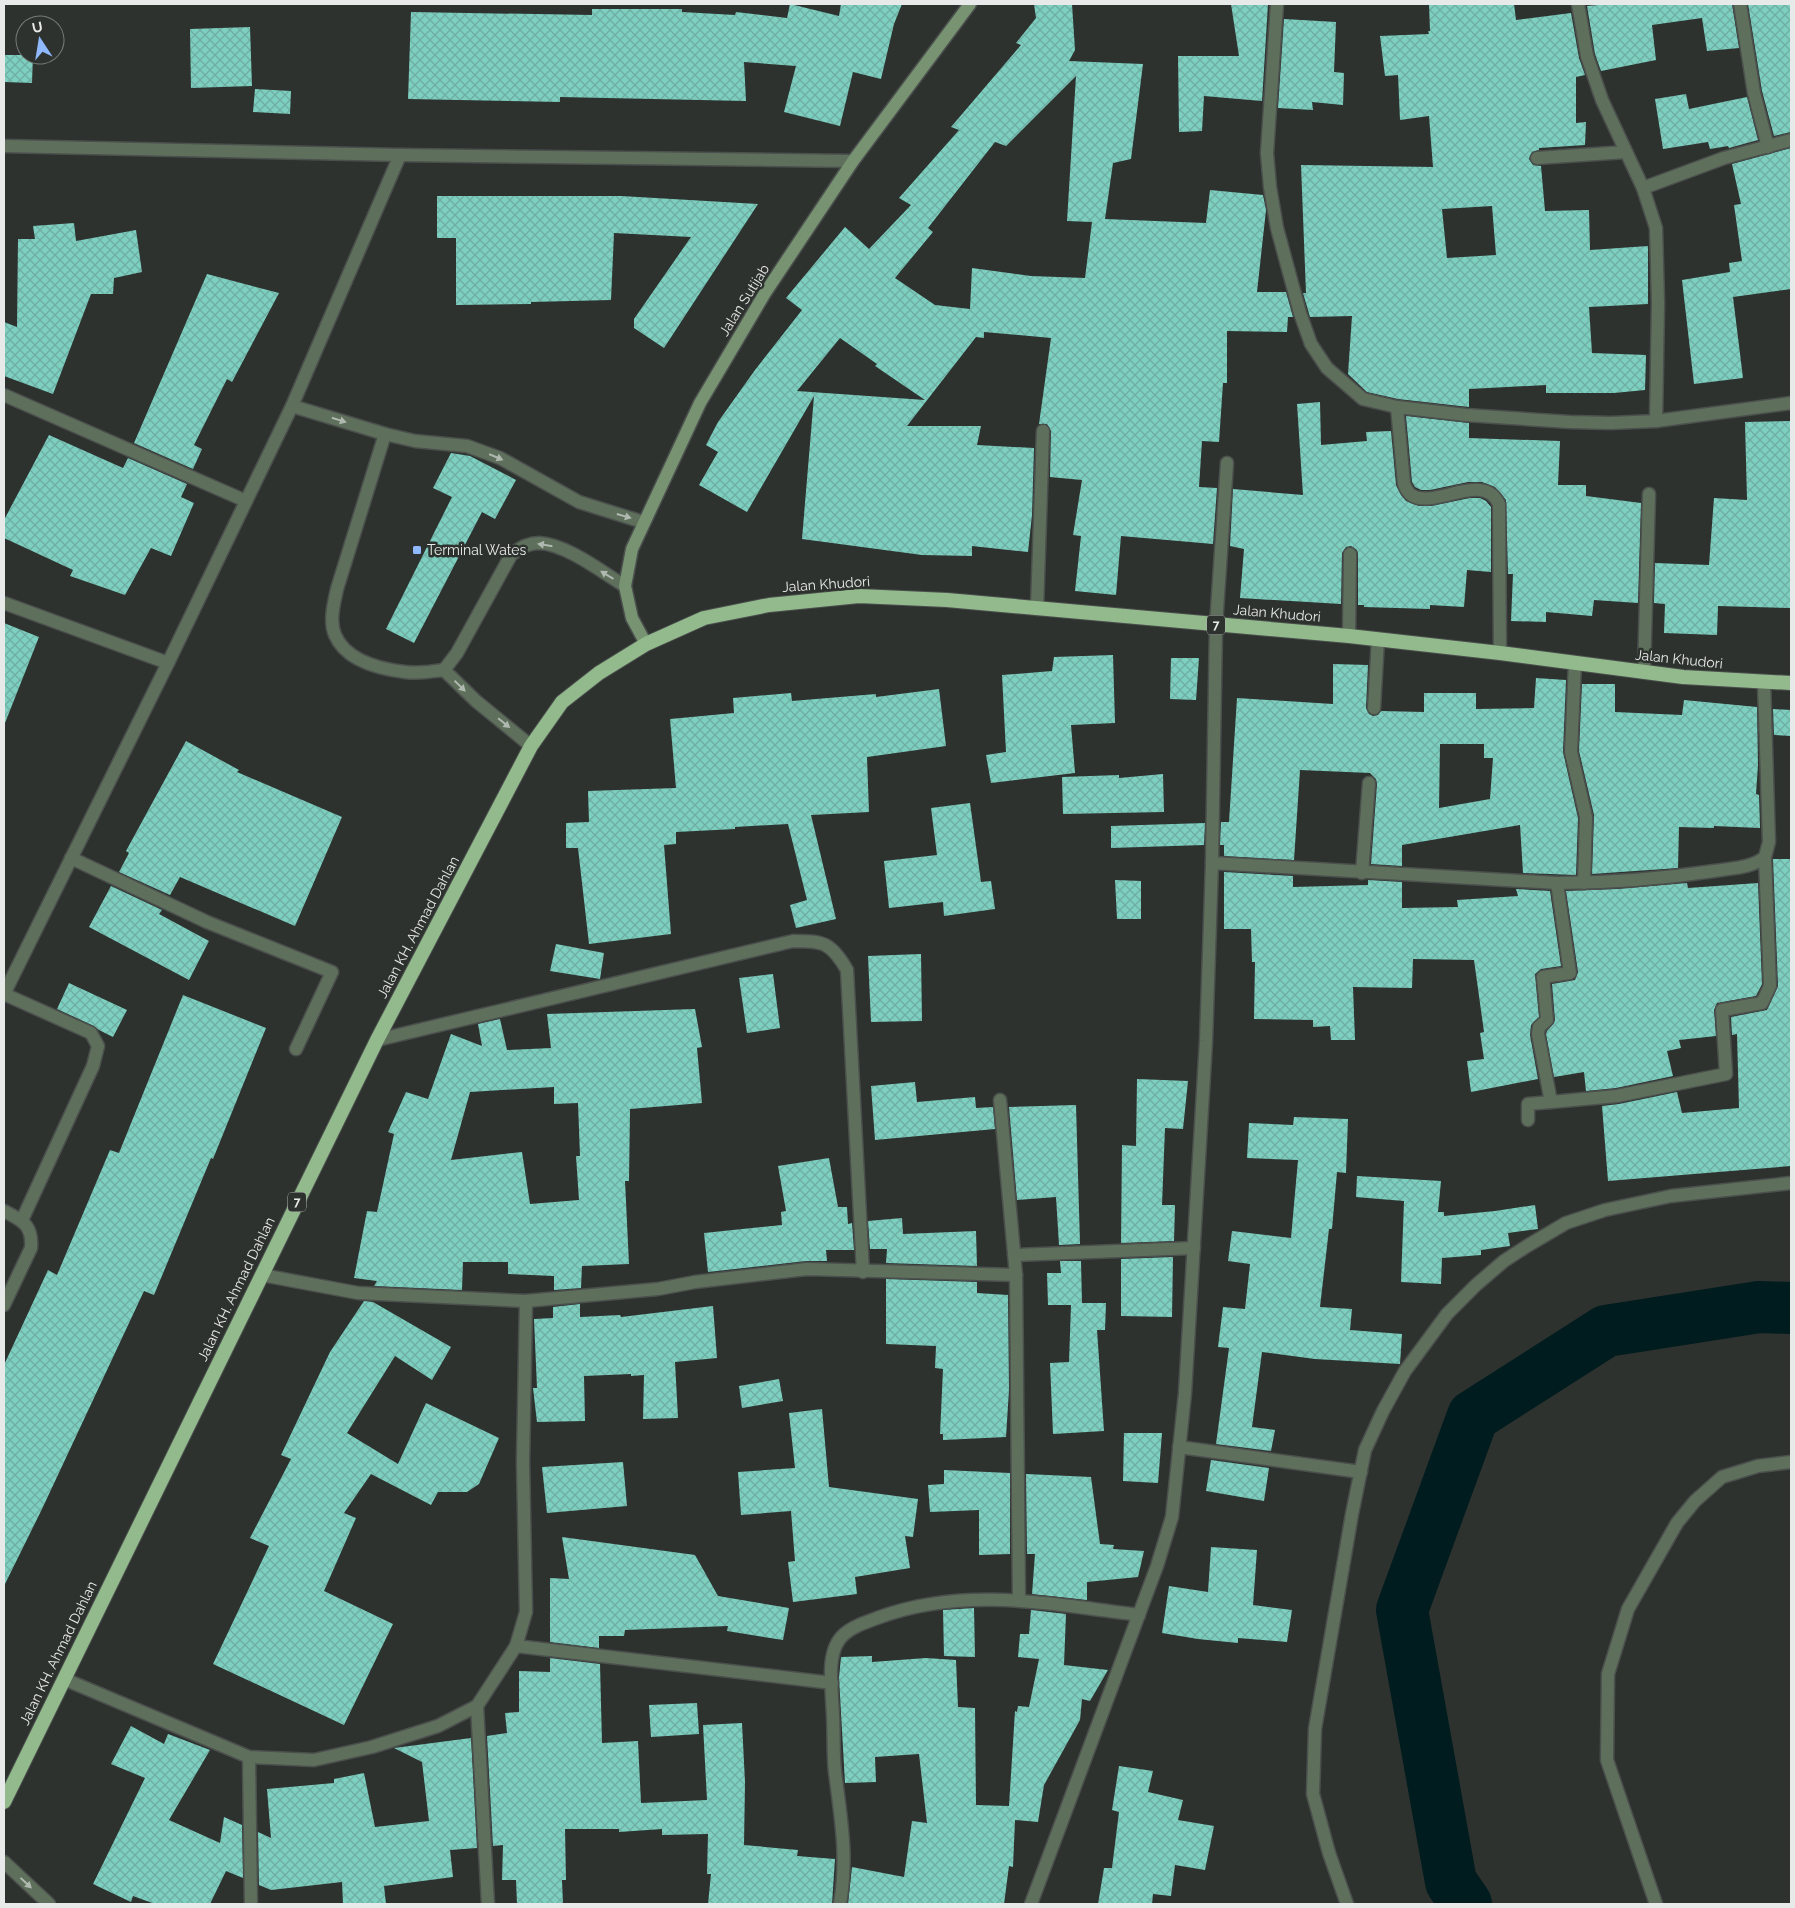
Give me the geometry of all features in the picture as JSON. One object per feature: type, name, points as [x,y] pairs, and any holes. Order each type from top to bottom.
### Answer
[{"type":"highway","name":"Jalan Khudori","points":[[646,644],[704,618],[769,605],[859,596],[947,600],[1349,636],[1500,653],[1683,677],[1791,683]]},
{"type":"highway","name":"Jalan KH. Ahmad Dahlan","points":[[4,1802],[377,1040],[532,746],[562,702],[599,673],[646,644]]},
{"type":"main road","name":"Jalan Sutijab","points":[[646,644],[632,618],[625,586],[632,549],[700,403],[765,293],[853,161],[970,4]]},
{"type":"street","points":[[1277,4],[1267,161],[1277,228],[1300,313],[1311,344],[1327,368],[1363,399],[1397,407],[1466,415],[1611,423],[1656,421],[1791,403]]},
{"type":"street","points":[[1578,4],[1587,56],[1602,100],[1643,188],[1656,228],[1658,260],[1656,421]]},
{"type":"street","points":[[1740,4],[1754,93],[1768,147]]},
{"type":"street","points":[[1643,188],[1724,158],[1791,140]]},
{"type":"street","points":[[4,146],[400,155],[853,161]]},
{"type":"street","points":[[1537,158],[1626,152]]},
{"type":"street","points":[[22,1220],[93,1066],[98,1046],[91,1033],[4,994],[168,663],[292,406],[400,155]]},
{"type":"street","points":[[4,395],[246,501]]},
{"type":"street","points":[[292,406],[415,441],[467,446],[500,458],[579,502],[643,522]]},
{"type":"street","points":[[1397,407],[1404,484],[1410,494],[1421,498],[1483,489],[1495,496],[1499,504],[1500,653]]},
{"type":"street","points":[[1037,609],[1043,431]]},
{"type":"street","points":[[385,434],[337,589],[332,612],[335,635],[350,655],[375,666],[406,672],[444,670],[476,701],[532,746]]},
{"type":"street","points":[[1031,1904],[1157,1566],[1172,1517],[1185,1393],[1206,1041],[1212,863],[1216,625],[1227,463]]},
{"type":"street","points":[[1644,672],[1649,494]]},
{"type":"street","points":[[444,670],[457,653],[511,555],[519,548],[528,544],[539,543],[554,546],[568,552],[625,586]]},
{"type":"street","points":[[1349,636],[1350,554]]},
{"type":"street","points":[[4,603],[168,663]]},
{"type":"street","points":[[1374,708],[1378,639]]},
{"type":"street","points":[[1575,663],[1570,752],[1586,816],[1584,883]]},
{"type":"street","points":[[1528,1120],[1528,1104],[1617,1096],[1726,1074],[1722,1010],[1762,1003],[1770,986],[1766,857],[1769,842],[1764,682]]},
{"type":"street","points":[[1362,873],[1369,784]]},
{"type":"street","points":[[1212,863],[1557,883],[1614,883],[1665,879],[1752,865],[1766,857]]},
{"type":"street","points":[[71,858],[207,922],[332,972],[296,1049]]},
{"type":"street","points":[[1551,1102],[1538,1034],[1539,1027],[1547,1020],[1543,977],[1570,973],[1557,883]]},
{"type":"street","points":[[377,1040],[793,941],[819,941],[838,953],[847,970],[863,1272]]},
{"type":"street","points":[[1000,1100],[1016,1275],[1019,1600]]},
{"type":"street","points":[[1348,1904],[1329,1853],[1313,1794],[1315,1729],[1337,1596],[1365,1450],[1383,1411],[1405,1371],[1442,1322],[1476,1285],[1504,1261],[1566,1223],[1605,1210],[1671,1196],[1791,1182]]},
{"type":"street","points":[[4,1211],[22,1220],[32,1241],[32,1248],[4,1305]]},
{"type":"street","points":[[1014,1255],[1194,1248]]},
{"type":"street","points":[[262,1275],[358,1293],[526,1301],[658,1289],[695,1282],[807,1270],[1016,1275]]},
{"type":"street","points":[[64,1679],[249,1757],[314,1760],[362,1749],[438,1726],[477,1706],[516,1646],[526,1612],[523,1462],[526,1301]]},
{"type":"street","points":[[1179,1447],[1360,1472]]},
{"type":"street","points":[[1656,1904],[1607,1760],[1608,1674],[1628,1609],[1677,1523],[1695,1501],[1722,1477],[1758,1466],[1791,1462]]},
{"type":"street","points":[[840,1904],[844,1876],[844,1845],[835,1769],[831,1668],[836,1644],[849,1628],[891,1613],[936,1602],[973,1599],[1019,1600],[1139,1615]]},
{"type":"street","points":[[516,1646],[832,1683]]},
{"type":"street","points":[[477,1706],[488,1904]]},
{"type":"street","points":[[249,1757],[251,1904]]},
{"type":"street","points":[[4,1862],[49,1904]]},
{"type":"building","points":[[790,4],[839,16],[841,4],[902,4],[894,24],[881,79],[853,72],[840,126],[784,112],[796,66],[744,62],[746,101],[560,97],[560,102],[408,99],[411,12],[592,15],[592,9],[682,9],[682,12],[735,15],[736,12],[787,18]]},
{"type":"building","points":[[1034,4],[1072,4],[1075,50],[1069,61],[1143,64],[1131,159],[1113,163],[1105,219],[1206,223],[1210,190],[1263,195],[1266,210],[1257,292],[1286,292],[1293,317],[1288,317],[1287,332],[1227,331],[1227,383],[1223,383],[1219,442],[1202,441],[1199,487],[1217,488],[1213,544],[1121,536],[1116,595],[1075,591],[1081,536],[1073,535],[1082,480],[1050,477],[1051,431],[1047,424],[1039,424],[1051,338],[984,332],[984,338],[976,337],[907,426],[981,426],[977,445],[1034,448],[1032,515],[1028,552],[972,546],[972,556],[922,555],[802,539],[814,396],[747,512],[699,485],[718,452],[706,445],[718,422],[755,370],[802,310],[786,298],[845,227],[869,249],[911,205],[899,198],[959,130],[951,127],[1021,45],[1016,43],[1036,18]],"holes":[[[1076,76],[1067,221],[1092,222],[1085,278],[1031,276],[972,268],[970,309],[935,305],[895,278],[933,232],[928,228],[995,142],[1006,146]],[[840,338],[877,364],[875,366],[925,400],[797,391]]]},
{"type":"building","points":[[1231,4],[1268,4],[1262,101],[1204,96],[1202,131],[1179,132],[1178,56],[1239,56]]},
{"type":"building","points":[[1429,4],[1514,4],[1516,20],[1571,13],[1579,58],[1585,75],[1576,77],[1576,123],[1586,122],[1585,145],[1539,148],[1539,150],[1532,152],[1529,159],[1533,165],[1541,166],[1545,211],[1589,210],[1590,250],[1648,246],[1648,304],[1589,307],[1592,353],[1646,355],[1645,390],[1614,393],[1546,393],[1546,385],[1469,389],[1469,407],[1398,399],[1367,392],[1348,374],[1352,316],[1310,317],[1303,293],[1306,293],[1301,165],[1433,167],[1429,116],[1400,120],[1398,75],[1385,76],[1380,36],[1429,34],[1428,31],[1430,31]],"holes":[[[1492,206],[1496,255],[1447,258],[1442,209]]]},
{"type":"building","points":[[1609,4],[1732,4],[1739,48],[1707,51],[1702,18],[1652,25],[1656,60],[1601,71],[1595,54],[1587,6]]},
{"type":"building","points":[[1748,4],[1791,4],[1791,132],[1774,136],[1762,91]]},
{"type":"building","points":[[1284,19],[1336,22],[1334,72],[1344,73],[1343,105],[1312,102],[1313,110],[1278,108]]},
{"type":"building","points":[[250,27],[252,86],[191,88],[190,29]]},
{"type":"building","points":[[4,55],[15,55],[15,65],[33,65],[32,83],[4,82]]},
{"type":"building","points":[[255,89],[291,91],[290,114],[253,112]]},
{"type":"building","points":[[1686,94],[1689,109],[1747,97],[1758,140],[1729,148],[1728,146],[1710,149],[1708,142],[1663,149],[1655,99]]},
{"type":"building","points":[[1791,148],[1791,289],[1733,297],[1743,378],[1694,384],[1682,280],[1730,272],[1729,263],[1742,261],[1734,205],[1741,204],[1732,164]]},
{"type":"building","points":[[437,196],[621,196],[758,204],[664,348],[634,328],[634,319],[691,237],[614,233],[611,300],[456,305],[456,238],[437,238]]},
{"type":"building","points":[[74,223],[76,241],[136,230],[142,272],[114,278],[113,294],[91,294],[53,394],[4,376],[4,322],[17,327],[18,239],[35,239],[33,226]]},
{"type":"building","points":[[207,274],[279,293],[232,382],[227,379],[194,445],[202,449],[193,469],[134,443]]},
{"type":"building","points":[[1320,402],[1321,445],[1367,441],[1366,432],[1391,431],[1396,485],[1406,501],[1419,506],[1431,506],[1470,498],[1480,498],[1491,507],[1491,572],[1467,570],[1464,607],[1430,605],[1430,609],[1364,607],[1364,605],[1358,605],[1358,554],[1357,550],[1351,546],[1346,547],[1342,553],[1341,604],[1240,598],[1244,549],[1230,546],[1233,489],[1303,495],[1297,404]]},
{"type":"building","points":[[1406,416],[1469,423],[1469,438],[1560,441],[1558,485],[1586,485],[1586,496],[1641,503],[1638,603],[1594,600],[1592,616],[1546,612],[1546,622],[1511,621],[1513,574],[1508,574],[1506,500],[1495,487],[1482,482],[1468,482],[1430,490],[1421,490],[1415,487],[1412,482]]},
{"type":"building","points":[[1791,421],[1791,608],[1718,606],[1717,635],[1664,633],[1665,604],[1654,603],[1655,563],[1709,565],[1714,498],[1747,500],[1745,422]]},
{"type":"building","points":[[49,435],[123,468],[128,458],[187,484],[181,497],[194,503],[171,556],[151,548],[125,595],[70,576],[73,570],[4,538],[4,520]]},
{"type":"building","points":[[451,453],[470,456],[516,480],[495,519],[482,512],[414,643],[386,629],[452,497],[433,488]]},
{"type":"building","points":[[4,623],[39,637],[5,723],[4,723]]},
{"type":"building","points":[[1113,655],[1115,723],[1071,725],[1075,773],[991,783],[986,755],[1006,752],[1002,675],[1052,671],[1054,657]]},
{"type":"building","points":[[1171,658],[1199,658],[1196,700],[1170,699]]},
{"type":"building","points":[[1333,664],[1368,665],[1366,708],[1369,714],[1373,716],[1378,715],[1381,711],[1424,712],[1424,693],[1476,693],[1476,709],[1534,708],[1536,678],[1566,680],[1563,752],[1578,818],[1576,875],[1523,873],[1520,825],[1402,845],[1402,866],[1371,864],[1377,784],[1376,779],[1370,773],[1300,770],[1294,860],[1224,856],[1224,845],[1220,845],[1221,822],[1229,822],[1237,698],[1333,704]],"holes":[[[1440,744],[1484,744],[1484,758],[1493,758],[1490,799],[1439,808]]]},
{"type":"building","points":[[1582,684],[1615,684],[1615,712],[1682,715],[1684,700],[1757,707],[1758,765],[1756,794],[1759,795],[1760,828],[1679,827],[1678,868],[1592,874],[1594,815],[1579,751]]},
{"type":"building","points":[[939,689],[946,746],[867,757],[869,812],[811,815],[836,919],[796,928],[790,905],[807,900],[788,824],[676,832],[676,844],[664,845],[671,934],[589,944],[578,848],[566,848],[566,823],[589,822],[588,791],[676,788],[670,719],[734,713],[733,698],[791,693],[792,701],[876,694],[876,697]]},
{"type":"building","points":[[1773,709],[1791,710],[1791,736],[1774,735]]},
{"type":"building","points":[[186,741],[239,770],[237,772],[342,817],[295,926],[180,877],[170,895],[119,872],[129,853],[126,851]]},
{"type":"building","points":[[1163,774],[1164,812],[1063,814],[1062,777],[1119,775],[1119,778]]},
{"type":"building","points":[[970,803],[981,882],[991,881],[995,909],[944,916],[943,902],[889,908],[884,861],[937,855],[931,808]]},
{"type":"building","points":[[1205,823],[1204,845],[1111,848],[1111,826]]},
{"type":"building","points":[[1773,859],[1791,859],[1791,1166],[1608,1181],[1602,1106],[1677,1092],[1682,1113],[1739,1108],[1737,1034],[1732,1035],[1731,1017],[1767,1010],[1778,986]]},
{"type":"building","points":[[1224,872],[1293,876],[1293,887],[1368,885],[1368,880],[1402,882],[1402,908],[1458,907],[1457,900],[1518,896],[1516,889],[1550,891],[1561,966],[1541,969],[1535,974],[1539,1017],[1531,1025],[1530,1035],[1538,1079],[1471,1092],[1467,1061],[1484,1059],[1480,1033],[1484,1032],[1474,960],[1413,959],[1412,988],[1353,987],[1355,1040],[1331,1040],[1330,1026],[1313,1027],[1313,1020],[1254,1019],[1255,962],[1252,962],[1251,929],[1224,929]]},
{"type":"building","points":[[1115,880],[1141,881],[1141,919],[1117,919]]},
{"type":"building","points":[[1687,883],[1688,888],[1758,883],[1762,984],[1756,996],[1717,1003],[1714,1010],[1716,1036],[1679,1040],[1681,1048],[1667,1051],[1673,1076],[1616,1088],[1586,1091],[1584,1072],[1554,1077],[1546,1034],[1555,1020],[1552,984],[1575,980],[1578,972],[1566,891]]},
{"type":"building","points":[[111,886],[162,910],[159,914],[209,941],[189,980],[89,927]]},
{"type":"building","points":[[556,944],[604,953],[600,979],[550,971]]},
{"type":"building","points":[[921,954],[922,1021],[871,1022],[868,956]]},
{"type":"building","points":[[773,974],[780,1028],[747,1033],[739,978]]},
{"type":"building","points":[[69,983],[127,1010],[113,1037],[57,1009]]},
{"type":"building","points":[[183,995],[266,1028],[213,1159],[211,1158],[154,1295],[144,1291],[4,1586],[4,1365],[48,1270],[57,1275],[110,1150],[119,1153]]},
{"type":"building","points":[[695,1009],[702,1047],[697,1048],[702,1103],[630,1109],[629,1181],[625,1181],[629,1264],[582,1266],[581,1288],[554,1290],[554,1276],[508,1274],[508,1262],[463,1262],[462,1290],[374,1286],[377,1281],[354,1278],[367,1211],[377,1212],[394,1134],[388,1132],[406,1092],[428,1099],[451,1034],[482,1046],[478,1024],[500,1019],[507,1050],[551,1048],[547,1014]],"holes":[[[554,1087],[554,1104],[578,1103],[580,1156],[576,1156],[579,1200],[530,1204],[522,1152],[451,1160],[470,1092]]]},
{"type":"building","points":[[1137,1079],[1188,1081],[1183,1129],[1165,1128],[1162,1205],[1175,1205],[1174,1241],[1121,1243],[1122,1145],[1136,1146]]},
{"type":"building","points":[[915,1082],[917,1102],[975,1097],[976,1108],[993,1107],[995,1129],[875,1140],[871,1086]]},
{"type":"building","points":[[1076,1105],[1080,1244],[1059,1245],[1056,1197],[1017,1200],[1009,1107]]},
{"type":"building","points":[[1294,1117],[1348,1119],[1346,1173],[1337,1172],[1332,1229],[1329,1229],[1320,1307],[1352,1309],[1350,1330],[1402,1334],[1400,1364],[1315,1359],[1262,1352],[1252,1427],[1275,1430],[1271,1451],[1216,1444],[1229,1348],[1218,1347],[1223,1307],[1245,1309],[1250,1264],[1228,1261],[1232,1231],[1291,1238],[1298,1160],[1247,1158],[1249,1123],[1293,1125]]},
{"type":"building","points":[[829,1158],[838,1207],[847,1207],[848,1224],[852,1223],[854,1250],[826,1250],[827,1261],[806,1261],[708,1272],[704,1233],[782,1225],[781,1212],[786,1211],[778,1166]]},
{"type":"building","points":[[1357,1176],[1441,1181],[1438,1212],[1444,1212],[1444,1216],[1535,1205],[1538,1229],[1508,1233],[1510,1246],[1481,1250],[1481,1255],[1442,1258],[1441,1284],[1401,1282],[1404,1201],[1356,1197]]},
{"type":"building","points":[[902,1218],[903,1234],[976,1231],[977,1266],[886,1263],[887,1249],[870,1249],[868,1221]]},
{"type":"building","points":[[1173,1257],[1172,1317],[1121,1316],[1121,1259]]},
{"type":"building","points":[[1060,1261],[1081,1261],[1082,1303],[1106,1303],[1105,1330],[1097,1330],[1104,1431],[1053,1434],[1050,1363],[1069,1362],[1071,1305],[1048,1305],[1047,1273],[1061,1273]]},
{"type":"building","points":[[886,1279],[977,1282],[977,1293],[1008,1295],[1009,1390],[1006,1437],[943,1440],[943,1434],[940,1434],[943,1369],[935,1368],[936,1346],[886,1344]]},
{"type":"building","points":[[364,1301],[373,1302],[451,1347],[432,1380],[395,1356],[347,1433],[398,1464],[426,1403],[499,1438],[479,1484],[467,1492],[438,1492],[431,1505],[371,1474],[344,1513],[356,1518],[324,1591],[393,1624],[344,1725],[213,1664],[269,1546],[250,1538],[291,1459],[281,1455],[330,1352]]},
{"type":"building","points":[[580,1304],[580,1317],[620,1315],[621,1317],[713,1306],[717,1358],[675,1362],[678,1418],[643,1419],[644,1375],[631,1376],[631,1374],[584,1376],[585,1421],[537,1422],[533,1388],[537,1388],[534,1319],[553,1318],[553,1307]]},
{"type":"building","points":[[779,1379],[783,1401],[742,1408],[739,1386]]},
{"type":"building","points":[[822,1409],[829,1487],[918,1499],[913,1537],[905,1536],[910,1568],[855,1577],[857,1594],[793,1602],[788,1562],[795,1561],[791,1511],[741,1515],[738,1472],[795,1468],[789,1413]]},
{"type":"building","points":[[1124,1433],[1162,1433],[1158,1483],[1123,1481]]},
{"type":"building","points":[[1211,1460],[1269,1468],[1264,1501],[1206,1491]]},
{"type":"building","points":[[623,1462],[627,1506],[547,1513],[542,1467]]},
{"type":"building","points":[[944,1470],[1010,1473],[1010,1554],[979,1555],[979,1510],[930,1512],[928,1485],[944,1484]]},
{"type":"building","points":[[1026,1474],[1091,1477],[1100,1544],[1114,1545],[1113,1549],[1144,1551],[1138,1577],[1087,1582],[1087,1600],[1032,1594],[1035,1554],[1027,1554]]},
{"type":"building","points":[[562,1537],[695,1555],[718,1596],[789,1608],[783,1640],[727,1631],[728,1626],[625,1630],[624,1636],[599,1636],[599,1648],[550,1642],[550,1578],[569,1579]]},
{"type":"building","points":[[1211,1547],[1257,1550],[1253,1605],[1292,1610],[1287,1642],[1238,1638],[1238,1643],[1162,1633],[1169,1586],[1208,1592]]},
{"type":"building","points":[[974,1608],[975,1657],[944,1656],[943,1610]]},
{"type":"building","points":[[1031,1610],[1066,1614],[1064,1665],[1108,1670],[1090,1701],[1082,1699],[1080,1720],[1044,1785],[1038,1822],[1015,1820],[1013,1867],[1009,1866],[1004,1904],[848,1904],[852,1867],[904,1877],[912,1821],[927,1823],[919,1754],[875,1757],[876,1782],[845,1783],[839,1678],[841,1657],[872,1656],[872,1662],[926,1658],[956,1660],[958,1707],[975,1708],[976,1805],[1009,1806],[1015,1711],[1017,1712],[1018,1706],[1029,1707],[1039,1659],[1018,1657],[1020,1634],[1029,1634]]},
{"type":"building","points":[[550,1658],[600,1664],[602,1743],[638,1741],[641,1803],[707,1800],[703,1725],[742,1723],[745,1782],[744,1845],[798,1850],[797,1856],[835,1859],[832,1904],[708,1904],[711,1874],[707,1874],[708,1834],[662,1835],[662,1829],[619,1832],[619,1829],[565,1829],[566,1880],[562,1880],[563,1904],[517,1904],[516,1880],[502,1880],[503,1845],[493,1846],[487,1736],[507,1733],[505,1713],[519,1712],[519,1671],[550,1672]]},
{"type":"building","points":[[697,1703],[699,1734],[651,1737],[649,1705]]},
{"type":"building","points":[[131,1726],[164,1744],[168,1734],[210,1750],[169,1820],[220,1843],[224,1817],[242,1825],[243,1878],[226,1871],[210,1904],[155,1904],[133,1896],[131,1902],[93,1884],[145,1778],[111,1764]]},
{"type":"building","points":[[471,1738],[477,1848],[450,1850],[453,1877],[384,1886],[386,1904],[343,1904],[342,1882],[271,1890],[259,1885],[258,1832],[271,1838],[267,1789],[334,1783],[334,1779],[364,1773],[375,1827],[429,1821],[422,1762],[394,1748]]},
{"type":"building","points":[[1119,1766],[1153,1771],[1148,1792],[1183,1800],[1178,1820],[1214,1826],[1205,1870],[1175,1865],[1171,1896],[1153,1894],[1152,1904],[1098,1904],[1104,1868],[1112,1868],[1119,1812],[1112,1810]]},
{"type":"waterway","points":[[1466,1904],[1451,1882],[1402,1610],[1473,1416],[1606,1331],[1759,1307],[1791,1308]]},
{"type":"place","name":"Terminal Wates","points":[[417,550]]}]
